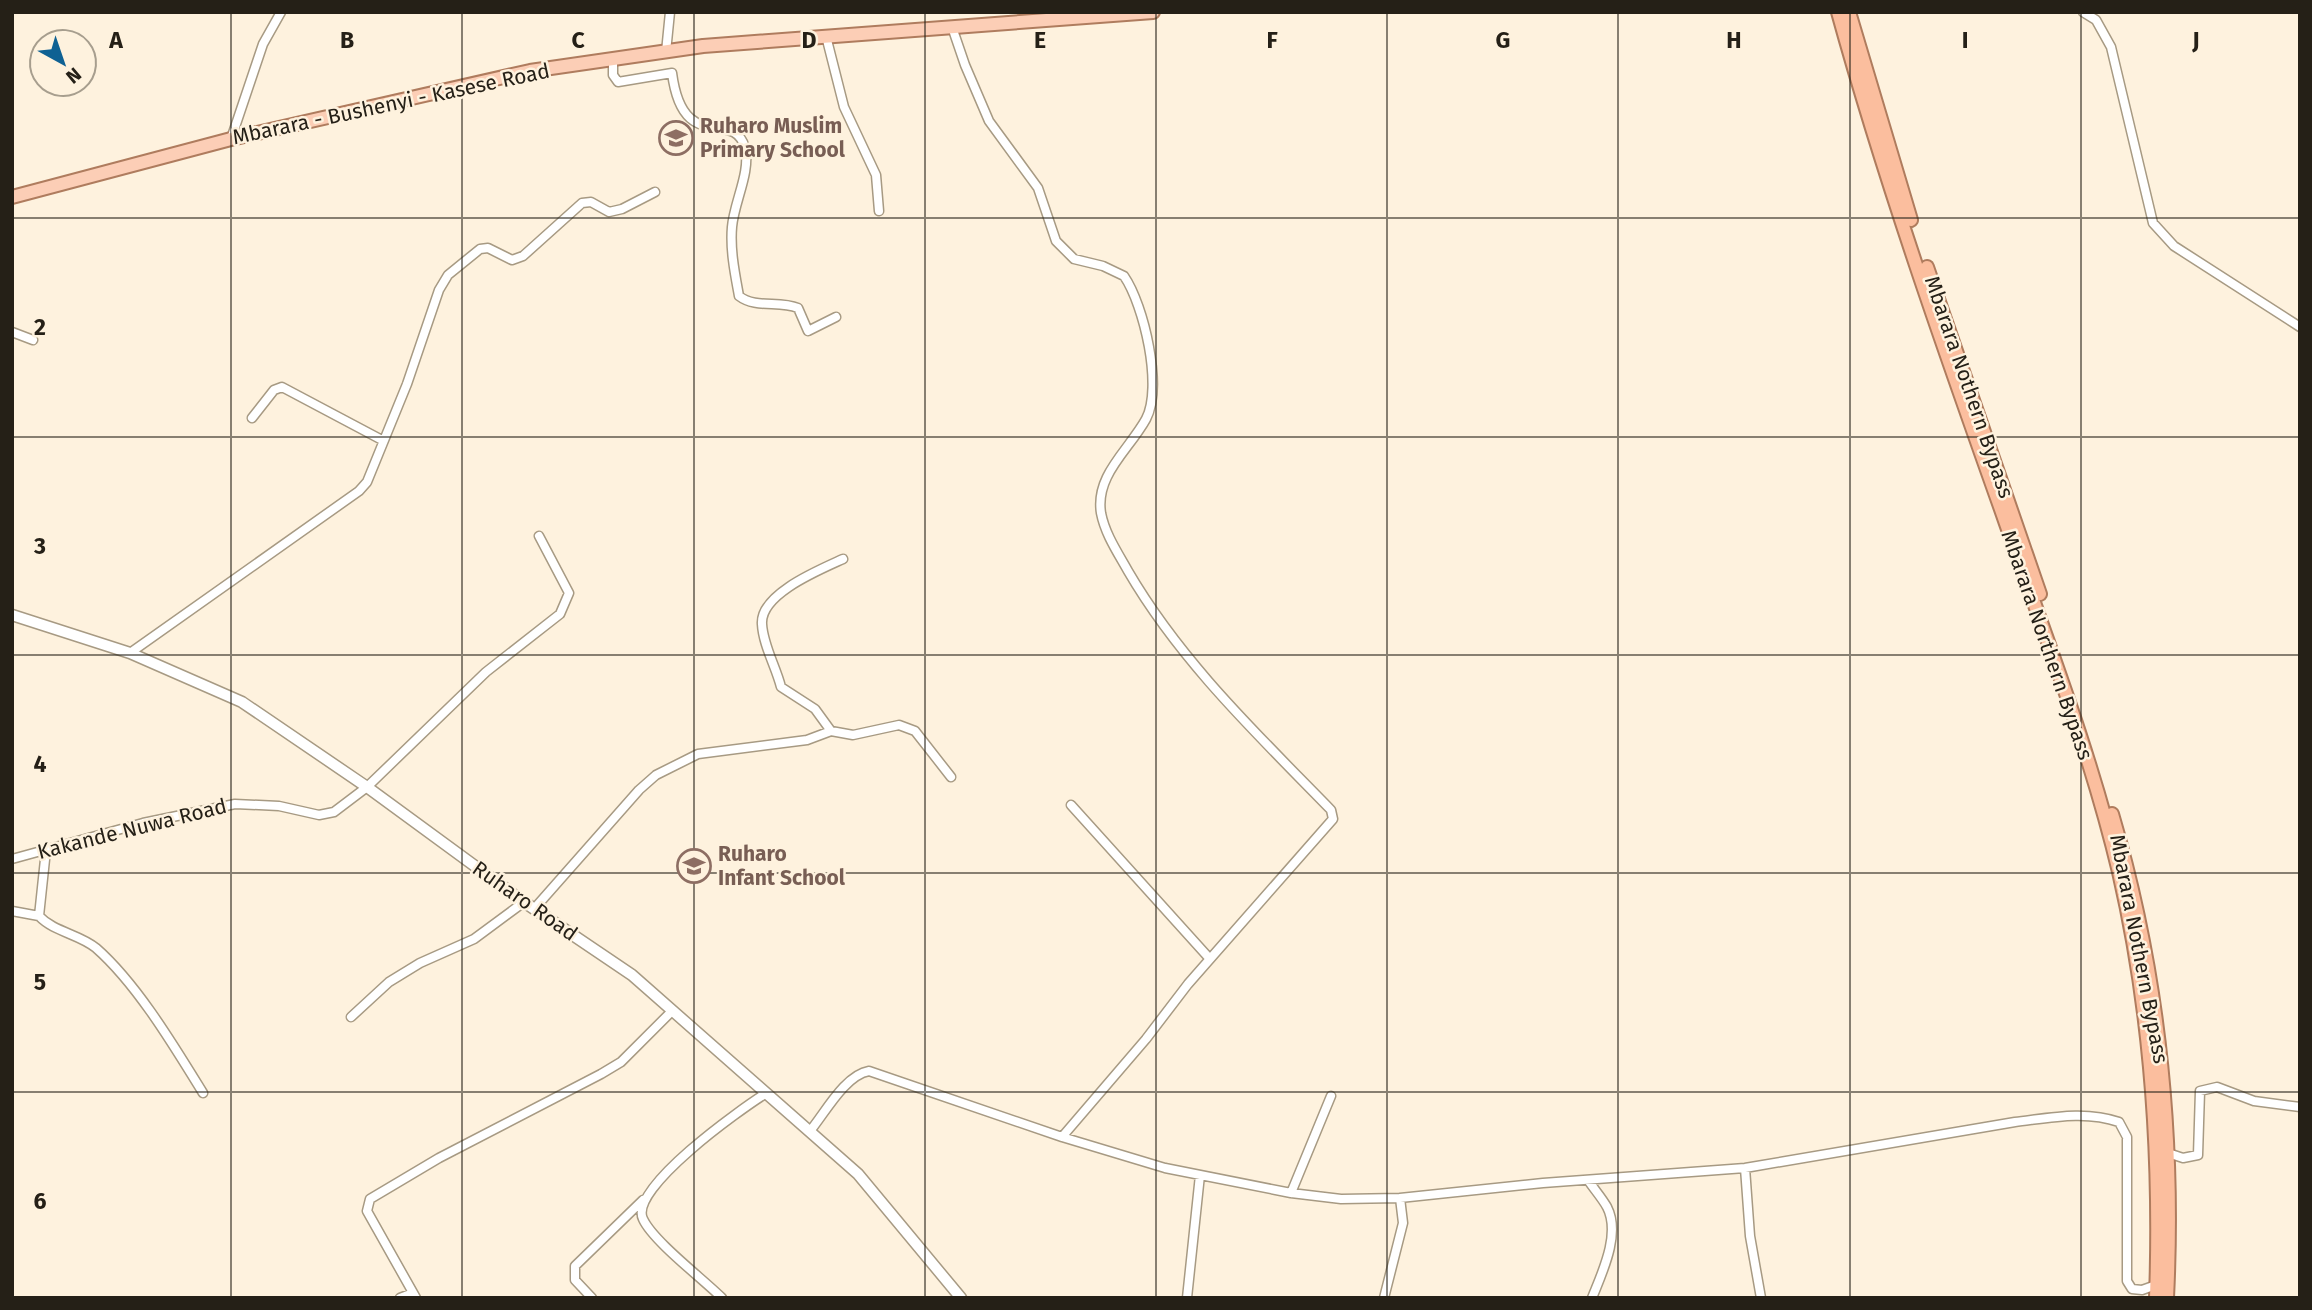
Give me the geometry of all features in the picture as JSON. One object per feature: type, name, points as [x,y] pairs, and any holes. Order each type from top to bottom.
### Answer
[{"type":"highway","name":"Mbarara Northern Bypass","points":[[1838,12],[1891,188],[2099,796],[2119,873],[2132,940],[2153,1091],[2158,1258],[2156,1291]]},
{"type":"highway","name":"Mbarara Nothern Bypass","points":[[1849,12],[1879,120],[1917,238],[2026,550],[2127,864],[2159,1041],[2168,1153],[2167,1298]]},
{"type":"main road","name":"Mbarara - Bushenyi - Kasese Road","points":[[12,197],[231,139],[530,71],[666,52],[826,36],[1153,12]]},
{"type":"street","points":[[231,139],[263,44],[281,12]]},
{"type":"street","points":[[2083,12],[2096,20],[2111,47],[2153,223],[2174,246],[2300,327]]},
{"type":"street","points":[[666,52],[668,13]]},
{"type":"street","points":[[952,27],[989,121],[1038,188],[1056,241],[1074,259],[1103,266],[1124,276],[1146,335],[1154,393],[1146,418],[1102,486],[1100,498],[1102,515],[1112,542],[1158,620],[1224,699],[1333,813],[1330,825],[1210,959],[1062,1137]]},
{"type":"street","points":[[826,36],[844,107],[876,175],[879,211]]},
{"type":"street","points":[[613,59],[613,75],[618,82],[672,73],[685,116],[694,124],[734,132],[742,140],[746,162],[732,226],[739,296],[750,302],[788,304],[798,308],[808,331],[836,317]]},
{"type":"street","points":[[130,653],[359,491],[367,482],[407,384],[439,290],[448,275],[480,249],[488,248],[512,260],[523,256],[582,204],[591,202],[609,212],[622,209],[655,192]]},
{"type":"street","points":[[12,332],[33,340]]},
{"type":"street","points":[[252,418],[274,390],[282,387],[382,440]]},
{"type":"street","name":"Kakande Nuwa Road","points":[[12,859],[143,823],[234,804],[269,805],[327,815],[344,806],[486,672],[549,624],[567,605],[569,593],[539,536]]},
{"type":"street","points":[[831,731],[816,709],[781,687],[762,622],[765,608],[785,590],[843,559]]},
{"type":"street","name":"Ruharo Road","points":[[12,615],[130,653],[242,702],[367,786],[524,902],[632,975],[858,1174],[961,1298]]},
{"type":"street","points":[[534,909],[617,812],[656,775],[698,754],[807,740],[831,731],[853,735],[898,725],[915,731],[951,777]]},
{"type":"street","points":[[1071,805],[1210,959]]},
{"type":"street","points":[[40,916],[46,850]]},
{"type":"street","points":[[351,1017],[396,978],[474,939],[524,902]]},
{"type":"street","points":[[12,911],[40,916],[45,922],[86,941],[107,960],[170,1042],[203,1093]]},
{"type":"street","points":[[400,1298],[414,1295],[367,1211],[370,1199],[439,1158],[611,1068],[641,1043],[672,1011]]},
{"type":"street","points":[[810,1130],[844,1089],[859,1074],[869,1070],[1062,1137],[1200,1175],[1291,1193],[1341,1199],[1400,1198],[1745,1168],[2057,1117],[2112,1120],[2119,1122],[2127,1137],[2127,1281],[2132,1289],[2156,1291]]},
{"type":"street","points":[[2168,1153],[2183,1158],[2198,1155],[2200,1091],[2217,1087],[2253,1101],[2300,1107]]},
{"type":"street","points":[[592,1298],[575,1279],[575,1266],[679,1161],[725,1122],[765,1094]]},
{"type":"street","points":[[1291,1193],[1331,1096]]},
{"type":"street","points":[[1745,1168],[1750,1236],[1760,1298]]},
{"type":"street","points":[[1187,1298],[1200,1175]]},
{"type":"street","points":[[1588,1180],[1607,1207],[1612,1226],[1603,1271],[1592,1298]]},
{"type":"street","points":[[645,1198],[642,1218],[654,1233],[722,1298]]},
{"type":"street","points":[[1384,1298],[1403,1223],[1400,1198]]},
{"type":"place","name":"Ruharo Muslim Primary School","points":[[676,138]]},
{"type":"place","name":"Ruharo Infant School","points":[[694,866]]}]
